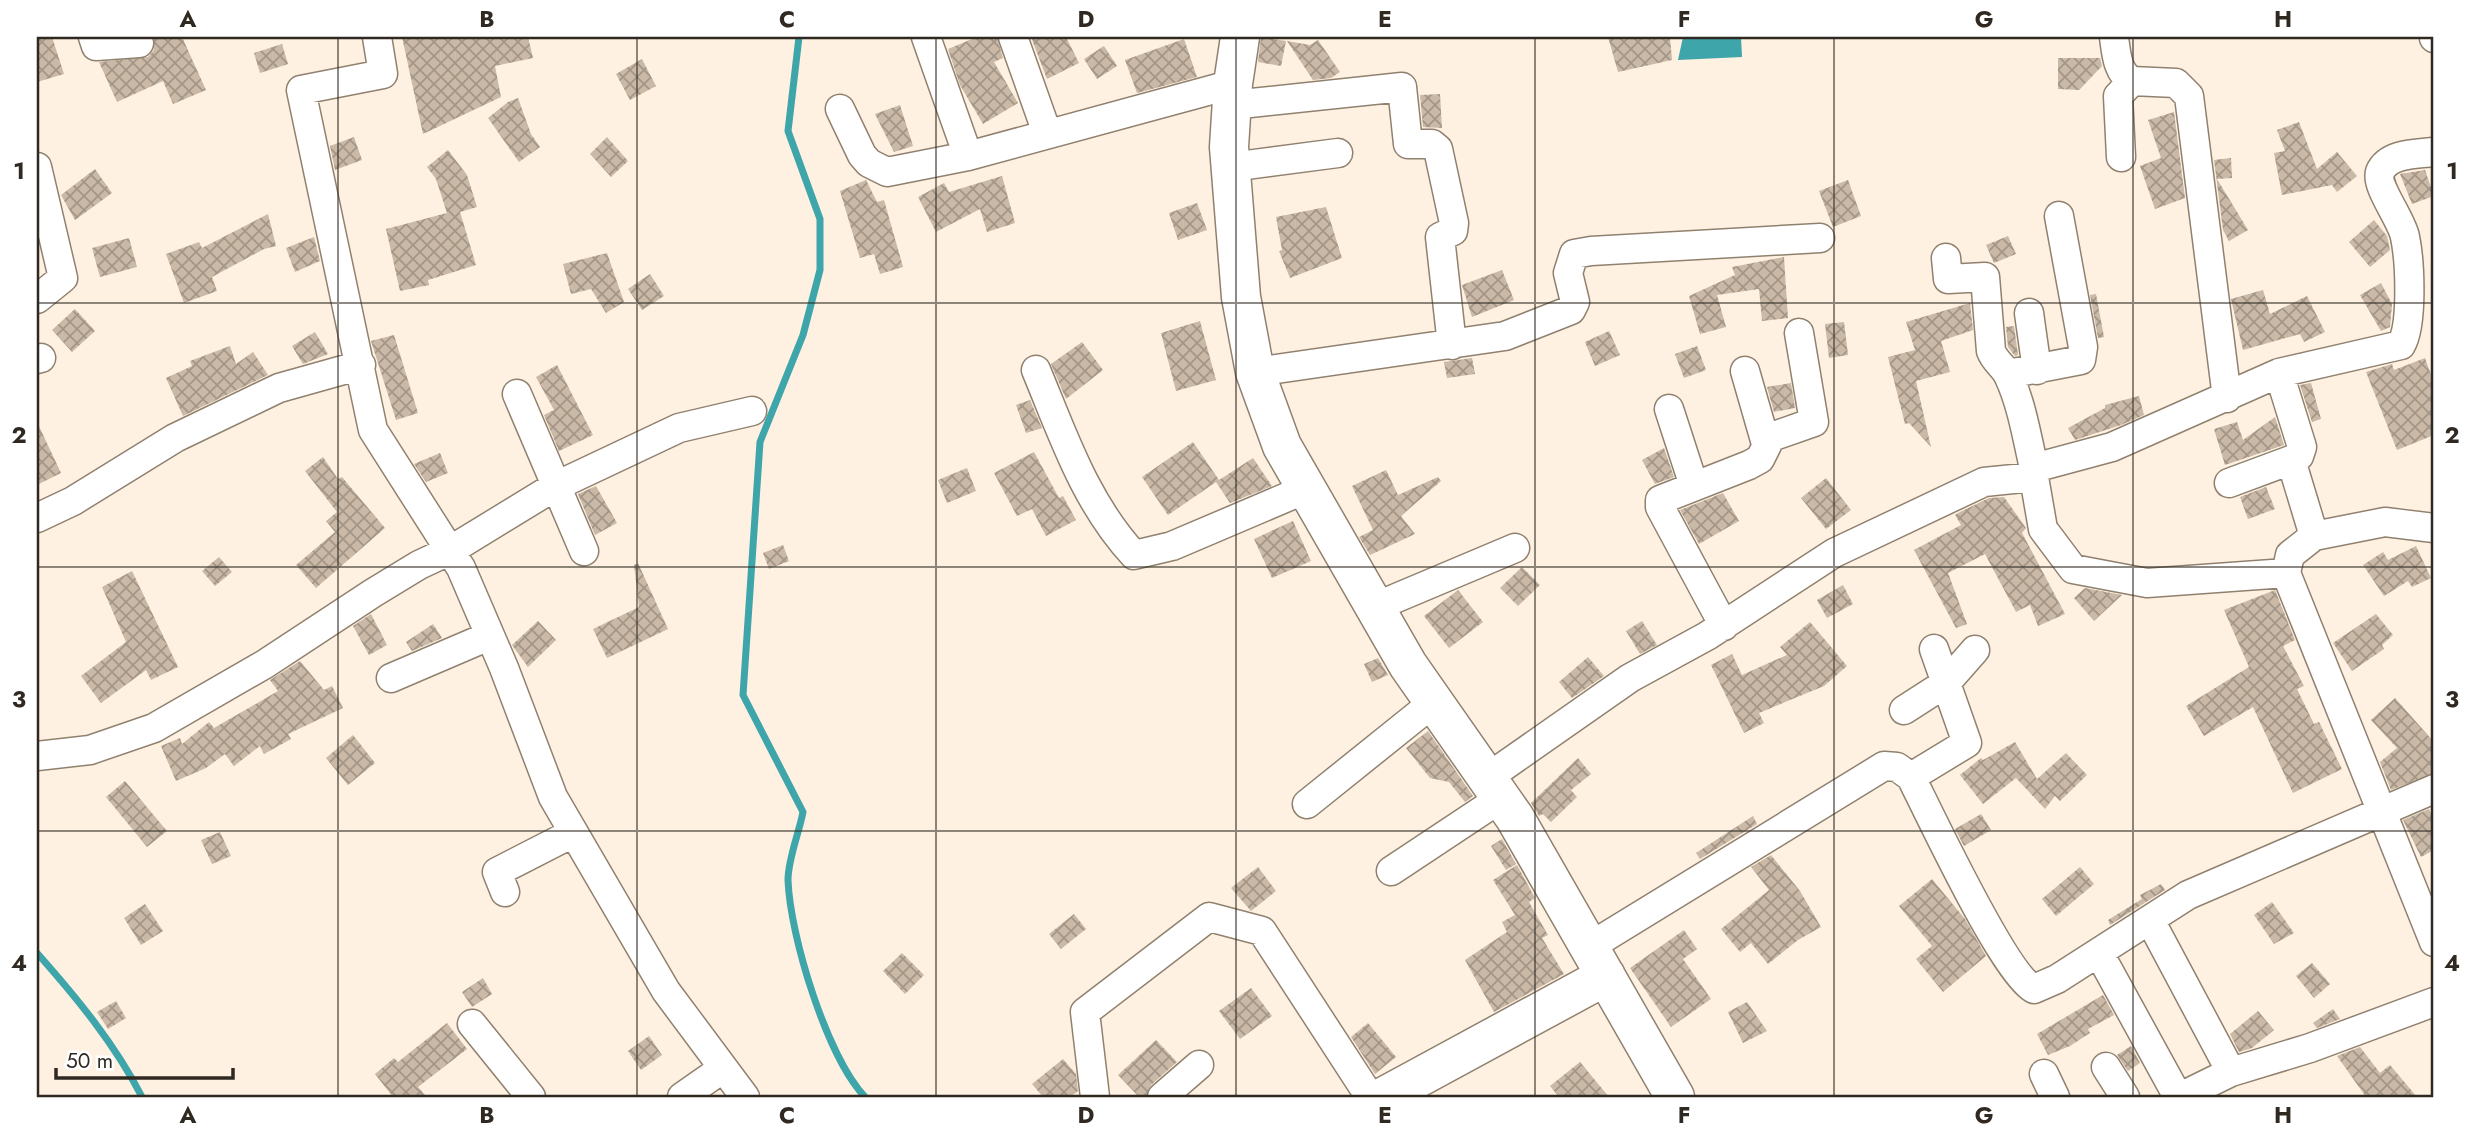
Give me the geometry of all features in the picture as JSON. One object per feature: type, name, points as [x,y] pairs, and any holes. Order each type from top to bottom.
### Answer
[{"type":"street","points":[[93,37],[96,46],[139,43]]},
{"type":"street","points":[[377,37],[383,74],[301,90],[373,430],[451,550],[489,636],[553,797],[573,833],[666,991],[745,1097]]},
{"type":"street","points":[[926,37],[968,156]]},
{"type":"street","points":[[1013,37],[1047,133]]},
{"type":"street","points":[[1240,37],[1232,95],[1231,167],[1241,297],[1255,372],[1282,446],[1375,607],[1434,702],[1494,788],[1675,1097]]},
{"type":"street","points":[[2114,37],[2116,57],[2125,78],[2132,81],[2176,83],[2189,96],[2227,398]]},
{"type":"street","points":[[2121,157],[2118,96],[2132,81]]},
{"type":"street","points":[[840,109],[862,155],[877,169],[887,172],[968,156],[1047,133],[1232,95],[1402,87],[1408,144],[1432,144],[1438,149],[1454,223],[1453,231],[1440,237],[1452,345]]},
{"type":"street","points":[[1391,871],[1630,678],[1724,626],[1834,553],[1984,481],[2034,472],[2112,447],[2279,373],[2401,345],[2407,335],[2409,317],[2406,237],[2380,183],[2380,172],[2389,162],[2403,156],[2434,152]]},
{"type":"street","points":[[1231,167],[1338,153]]},
{"type":"street","points":[[37,167],[63,278],[37,299]]},
{"type":"street","points":[[2008,374],[2081,360],[2083,347],[2059,216]]},
{"type":"street","points":[[1255,372],[1452,345],[1505,335],[1571,310],[1575,302],[1568,273],[1574,254],[1820,238]]},
{"type":"street","points":[[1945,258],[1948,279],[1985,277],[1991,351],[1994,359],[2008,374],[2034,472],[2043,529],[2073,569],[2147,583],[2286,573]]},
{"type":"street","points":[[2029,313],[2037,370]]},
{"type":"street","points":[[1724,626],[1660,507],[1660,500],[1759,459],[1771,437],[1814,422],[1799,333]]},
{"type":"street","points":[[37,518],[85,494],[175,438],[279,388],[360,365]]},
{"type":"street","points":[[1036,370],[1087,491],[1110,529],[1134,555],[1172,546],[1306,489]]},
{"type":"street","points":[[1745,371],[1766,444]]},
{"type":"street","points":[[2229,483],[2299,456],[2302,447],[2279,373]]},
{"type":"street","points":[[517,394],[554,488],[584,551]]},
{"type":"street","points":[[1669,409],[1694,486]]},
{"type":"street","points":[[37,756],[80,752],[155,728],[265,664],[373,593],[554,488],[679,428],[752,411]]},
{"type":"street","points":[[2291,460],[2314,536]]},
{"type":"street","points":[[2434,527],[2385,522],[2314,536],[2290,555],[2286,573],[2434,942]]},
{"type":"street","points":[[1375,607],[1515,548]]},
{"type":"street","points":[[391,678],[489,636]]},
{"type":"street","points":[[1911,777],[1967,743],[1934,649]]},
{"type":"street","points":[[1904,710],[1946,683],[1975,650]]},
{"type":"street","points":[[1307,804],[1434,702]]},
{"type":"street","points":[[1383,1097],[1598,962],[1865,775],[1884,766],[1897,767],[1911,777],[1998,944],[2025,984],[2034,989],[2042,987],[2099,953],[2188,895],[2434,789]]},
{"type":"street","points":[[505,892],[497,872],[573,833]]},
{"type":"street","points":[[1093,1097],[1086,1012],[1209,917],[1262,930],[1370,1097]]},
{"type":"street","points":[[2150,920],[2231,1072]]},
{"type":"street","points":[[2099,953],[2179,1097],[2231,1072],[2309,1048],[2434,1002]]},
{"type":"street","points":[[472,1024],[531,1097]]},
{"type":"street","points":[[1162,1097],[1199,1065]]},
{"type":"street","points":[[2106,1067],[2125,1097]]},
{"type":"street","points":[[682,1097],[722,1069]]},
{"type":"water","points":[[1683,37],[1741,37],[1742,57],[1678,60]]},
{"type":"building","points":[[37,37],[52,37],[64,74],[37,82]]},
{"type":"building","points":[[154,37],[182,37],[206,90],[173,104],[163,81],[117,102],[99,62],[148,57],[154,50]]},
{"type":"building","points":[[402,37],[528,37],[533,58],[495,66],[501,97],[423,134]]},
{"type":"building","points":[[977,37],[997,37],[1003,58],[994,62],[1018,103],[983,124],[960,85],[948,49]]},
{"type":"building","points":[[1031,37],[1066,37],[1079,63],[1047,79]]},
{"type":"building","points":[[1261,37],[1286,41],[1281,66],[1258,62]]},
{"type":"building","points":[[1608,37],[1670,37],[1672,60],[1618,72]]},
{"type":"building","points":[[1184,39],[1197,77],[1137,93],[1125,60]]},
{"type":"building","points":[[1318,40],[1340,72],[1331,78],[1313,80],[1287,41],[1310,45]]},
{"type":"building","points":[[282,44],[288,64],[260,73],[254,53]]},
{"type":"building","points":[[1104,46],[1117,66],[1097,79],[1084,59]]},
{"type":"building","points":[[2058,58],[2100,58],[2102,66],[2079,90],[2058,89]]},
{"type":"building","points":[[642,59],[656,86],[630,100],[616,74]]},
{"type":"building","points":[[1440,94],[1442,128],[1423,127],[1420,95]]},
{"type":"building","points":[[518,98],[531,134],[540,147],[519,162],[488,118],[508,102]]},
{"type":"building","points":[[900,105],[913,146],[894,152],[875,114]]},
{"type":"building","points":[[2174,112],[2185,198],[2155,209],[2140,166],[2161,158],[2148,120]]},
{"type":"building","points":[[2299,122],[2317,169],[2337,152],[2357,176],[2337,192],[2332,185],[2282,195],[2274,153],[2285,151],[2277,130]]},
{"type":"building","points":[[354,137],[362,160],[335,170],[330,146]]},
{"type":"building","points":[[607,137],[628,161],[611,177],[590,154]]},
{"type":"building","points":[[448,150],[467,175],[477,207],[460,212],[476,265],[428,280],[429,285],[400,291],[386,229],[447,213],[436,179],[427,167]]},
{"type":"building","points":[[2231,158],[2232,178],[2217,179],[2248,230],[2229,241],[2223,230],[2214,160]]},
{"type":"building","points":[[95,169],[112,193],[75,220],[61,195]]},
{"type":"building","points":[[2425,170],[2434,196],[2412,204],[2400,174]]},
{"type":"building","points":[[1002,176],[1015,223],[987,232],[980,209],[936,232],[918,197],[944,183],[949,192]]},
{"type":"building","points":[[866,180],[877,202],[884,200],[903,267],[880,274],[874,254],[860,258],[840,191]]},
{"type":"building","points":[[1848,180],[1861,216],[1833,227],[1819,191]]},
{"type":"building","points":[[1197,203],[1207,230],[1178,240],[1169,213]]},
{"type":"building","points":[[1326,207],[1342,258],[1290,278],[1279,251],[1282,250],[1276,217]]},
{"type":"building","points":[[268,214],[276,246],[264,249],[212,277],[217,291],[184,303],[166,254],[199,242],[202,248]]},
{"type":"building","points":[[2374,220],[2387,236],[2390,250],[2370,267],[2349,242]]},
{"type":"building","points":[[2008,236],[2016,254],[1994,263],[1986,245]]},
{"type":"building","points":[[314,237],[320,261],[295,272],[286,248]]},
{"type":"building","points":[[129,238],[137,267],[100,277],[92,248]]},
{"type":"building","points":[[607,253],[624,302],[606,313],[591,289],[571,294],[563,264]]},
{"type":"building","points":[[1784,257],[1788,318],[1762,321],[1759,289],[1717,295],[1726,327],[1700,334],[1689,296],[1735,275],[1732,267]]},
{"type":"building","points":[[1502,270],[1514,300],[1472,317],[1462,285]]},
{"type":"building","points":[[650,274],[664,296],[642,310],[628,289]]},
{"type":"building","points":[[2381,283],[2392,304],[2390,327],[2381,331],[2360,295]]},
{"type":"building","points":[[2263,290],[2270,314],[2307,296],[2325,332],[2304,342],[2300,334],[2243,350],[2231,299]]},
{"type":"building","points":[[2096,294],[2104,337],[2098,338],[2090,295]]},
{"type":"building","points":[[1970,303],[1973,330],[1941,341],[1950,372],[1916,381],[1931,447],[1909,423],[1905,424],[1888,357],[1915,350],[1906,322]]},
{"type":"building","points":[[75,309],[95,331],[72,352],[52,330]]},
{"type":"building","points":[[1200,321],[1216,380],[1176,391],[1161,333]]},
{"type":"building","points":[[1844,322],[1848,355],[1829,358],[1825,324]]},
{"type":"building","points":[[2014,326],[2018,355],[2015,356],[2008,347],[2006,327]]},
{"type":"building","points":[[1609,331],[1620,355],[1595,366],[1585,342]]},
{"type":"building","points":[[315,332],[328,354],[303,364],[292,346]]},
{"type":"building","points":[[394,335],[418,413],[396,420],[371,341]]},
{"type":"building","points":[[1082,342],[1103,370],[1066,399],[1051,364]]},
{"type":"building","points":[[230,346],[236,364],[253,352],[268,375],[183,416],[166,378],[192,366],[190,361]]},
{"type":"building","points":[[1697,346],[1706,370],[1684,378],[1675,354]]},
{"type":"building","points":[[1472,358],[1475,374],[1447,378],[1444,362]]},
{"type":"building","points":[[2425,358],[2434,383],[2434,435],[2397,450],[2366,372],[2392,364],[2394,370]]},
{"type":"building","points":[[557,365],[593,435],[559,451],[544,415],[554,410],[536,377]]},
{"type":"building","points":[[1791,383],[1795,408],[1774,412],[1767,387]]},
{"type":"building","points":[[2311,383],[2321,419],[2312,422],[2300,385]]},
{"type":"building","points":[[2139,396],[2144,415],[2075,440],[2068,428],[2105,408],[2105,405]]},
{"type":"building","points":[[1030,400],[1042,428],[1026,433],[1016,405]]},
{"type":"building","points":[[2275,417],[2284,445],[2225,465],[2214,429],[2237,422],[2243,440]]},
{"type":"building","points":[[37,422],[61,473],[37,485]]},
{"type":"building","points":[[1193,442],[1219,480],[1168,515],[1142,477]]},
{"type":"building","points":[[1664,448],[1674,477],[1655,484],[1642,460]]},
{"type":"building","points":[[1034,452],[1059,498],[1063,496],[1076,520],[1046,536],[1032,509],[1017,516],[994,473]]},
{"type":"building","points":[[440,453],[448,473],[426,482],[414,464]]},
{"type":"building","points":[[323,457],[338,479],[342,477],[385,528],[316,588],[296,565],[335,532],[326,521],[337,512],[305,471]]},
{"type":"building","points":[[1253,458],[1272,486],[1230,503],[1216,482]]},
{"type":"building","points":[[967,468],[976,491],[947,503],[938,480]]},
{"type":"building","points":[[1386,470],[1398,495],[1438,477],[1441,481],[1401,516],[1415,534],[1370,555],[1359,537],[1373,530],[1352,486]]},
{"type":"building","points":[[1826,478],[1851,510],[1826,529],[1801,498]]},
{"type":"building","points":[[596,486],[617,523],[595,535],[578,494]]},
{"type":"building","points":[[2266,487],[2275,509],[2248,519],[2240,497]]},
{"type":"building","points":[[1723,493],[1739,521],[1699,544],[1680,510]]},
{"type":"building","points":[[2004,497],[2026,528],[2022,533],[2065,614],[2038,626],[2030,605],[2016,612],[1985,554],[1948,573],[1967,624],[1956,628],[1914,550],[1961,525],[1955,515],[1960,512],[1989,498]]},
{"type":"building","points":[[1293,521],[1311,561],[1272,578],[1254,539]]},
{"type":"building","points":[[783,545],[789,561],[769,569],[763,553]]},
{"type":"building","points":[[2416,546],[2431,578],[2412,587],[2408,581],[2384,596],[2363,565],[2383,552],[2388,560]]},
{"type":"building","points":[[219,557],[232,572],[215,586],[202,571]]},
{"type":"building","points":[[638,563],[668,629],[607,658],[593,629],[639,607],[634,565]]},
{"type":"building","points":[[1522,567],[1540,585],[1518,606],[1500,588]]},
{"type":"building","points":[[132,571],[178,667],[151,680],[146,670],[101,703],[81,676],[126,642],[102,587]]},
{"type":"building","points":[[1843,585],[1853,604],[1827,618],[1817,600]]},
{"type":"building","points":[[2085,588],[2122,595],[2094,621],[2074,598]]},
{"type":"building","points":[[1458,590],[1483,622],[1449,648],[1424,616]]},
{"type":"building","points":[[2275,590],[2295,640],[2283,646],[2304,686],[2297,689],[2314,724],[2319,722],[2342,769],[2293,793],[2253,707],[2204,736],[2186,706],[2249,667],[2224,610]]},
{"type":"building","points":[[371,614],[387,645],[369,655],[353,626]]},
{"type":"building","points":[[2376,614],[2393,635],[2382,645],[2384,649],[2352,671],[2333,643]]},
{"type":"building","points":[[538,621],[556,640],[528,667],[512,645]]},
{"type":"building","points":[[1642,621],[1657,645],[1640,654],[1626,631]]},
{"type":"building","points":[[1810,622],[1847,666],[1824,686],[1759,713],[1764,723],[1744,733],[1711,665],[1732,654],[1742,675],[1787,655],[1780,647]]},
{"type":"building","points":[[433,624],[442,638],[412,651],[406,642]]},
{"type":"building","points":[[1588,657],[1604,676],[1572,698],[1559,682]]},
{"type":"building","points":[[1378,658],[1388,675],[1372,682],[1364,664]]},
{"type":"building","points":[[300,661],[324,690],[332,686],[343,708],[288,734],[291,739],[264,754],[260,746],[234,766],[225,754],[206,768],[176,781],[161,746],[180,738],[182,744],[209,722],[214,728],[278,691],[270,680]]},
{"type":"building","points":[[2395,698],[2434,742],[2434,773],[2391,790],[2380,762],[2397,748],[2371,720]]},
{"type":"building","points":[[1428,731],[1473,796],[1465,802],[1449,782],[1430,778],[1406,748]]},
{"type":"building","points":[[353,735],[375,763],[348,785],[326,758]]},
{"type":"building","points":[[2015,742],[2037,779],[2066,753],[2087,775],[2060,801],[2055,796],[2045,809],[2016,778],[1983,804],[1960,775],[1981,758],[1983,760]]},
{"type":"building","points":[[1578,758],[1591,774],[1571,790],[1577,797],[1551,822],[1543,814],[1539,816],[1531,803]]},
{"type":"building","points":[[125,781],[167,831],[147,847],[106,797]]},
{"type":"building","points":[[2429,809],[2434,820],[2434,850],[2421,857],[2403,820]]},
{"type":"building","points":[[1981,814],[1991,830],[1964,846],[1955,829]]},
{"type":"building","points":[[1753,816],[1757,824],[1700,859],[1696,853]]},
{"type":"building","points":[[220,832],[231,856],[212,864],[201,840]]},
{"type":"building","points":[[1502,839],[1516,864],[1506,870],[1491,846]]},
{"type":"building","points":[[1771,855],[1800,891],[1821,927],[1798,940],[1768,964],[1751,943],[1740,952],[1721,929],[1769,890],[1751,867]]},
{"type":"building","points":[[1517,865],[1535,898],[1529,902],[1548,935],[1542,938],[1564,974],[1494,1012],[1465,960],[1507,932],[1502,922],[1515,915],[1493,880]]},
{"type":"building","points":[[1258,867],[1276,891],[1251,911],[1231,888]]},
{"type":"building","points":[[2080,867],[2094,884],[2056,916],[2042,899]]},
{"type":"building","points":[[1932,879],[1965,919],[1986,956],[1943,992],[1916,959],[1932,946],[1899,906]]},
{"type":"building","points":[[2161,884],[2165,890],[2110,925],[2108,920],[2142,899],[2140,895]]},
{"type":"building","points":[[2272,902],[2294,933],[2274,944],[2254,915]]},
{"type":"building","points":[[145,904],[163,931],[141,945],[124,918]]},
{"type":"building","points":[[1074,914],[1086,929],[1061,949],[1049,934]]},
{"type":"building","points":[[1684,930],[1697,949],[1683,959],[1711,999],[1671,1027],[1630,968]]},
{"type":"building","points":[[902,953],[924,975],[905,994],[883,971]]},
{"type":"building","points":[[2312,963],[2330,984],[2314,998],[2296,976]]},
{"type":"building","points":[[483,978],[492,994],[472,1007],[462,992]]},
{"type":"building","points":[[1251,988],[1272,1016],[1240,1039],[1219,1011]]},
{"type":"building","points":[[2103,995],[2114,1015],[2088,1029],[2090,1033],[2070,1046],[2048,1055],[2037,1034]]},
{"type":"building","points":[[116,1001],[126,1018],[108,1029],[97,1012]]},
{"type":"building","points":[[1747,1002],[1767,1031],[1743,1043],[1728,1012]]},
{"type":"building","points":[[2333,1009],[2340,1019],[2317,1028],[2313,1023]]},
{"type":"building","points":[[2258,1011],[2274,1030],[2252,1048],[2239,1052],[2230,1034]]},
{"type":"building","points":[[447,1023],[467,1049],[418,1087],[427,1097],[393,1097],[375,1074],[394,1058],[398,1062]]},
{"type":"building","points":[[1368,1023],[1396,1057],[1375,1074],[1351,1037]]},
{"type":"building","points":[[649,1036],[662,1055],[641,1070],[628,1051]]},
{"type":"building","points":[[1156,1040],[1177,1062],[1151,1085],[1146,1097],[1139,1097],[1118,1075]]},
{"type":"building","points":[[2131,1046],[2140,1063],[2128,1071],[2117,1055]]},
{"type":"building","points":[[2360,1047],[2380,1073],[2390,1065],[2417,1097],[2366,1097],[2337,1056]]},
{"type":"building","points":[[1063,1059],[1076,1074],[1078,1091],[1070,1097],[1043,1097],[1032,1084]]},
{"type":"building","points":[[1580,1062],[1609,1097],[1559,1097],[1550,1086]]},
{"type":"waterway","points":[[799,37],[788,131],[820,219],[820,270],[803,335],[760,442],[743,695],[803,812],[788,872],[790,904],[796,932],[803,963],[824,1026],[837,1054],[865,1097]]},
{"type":"waterway","points":[[37,953],[94,1022],[120,1058],[142,1097]]}]
